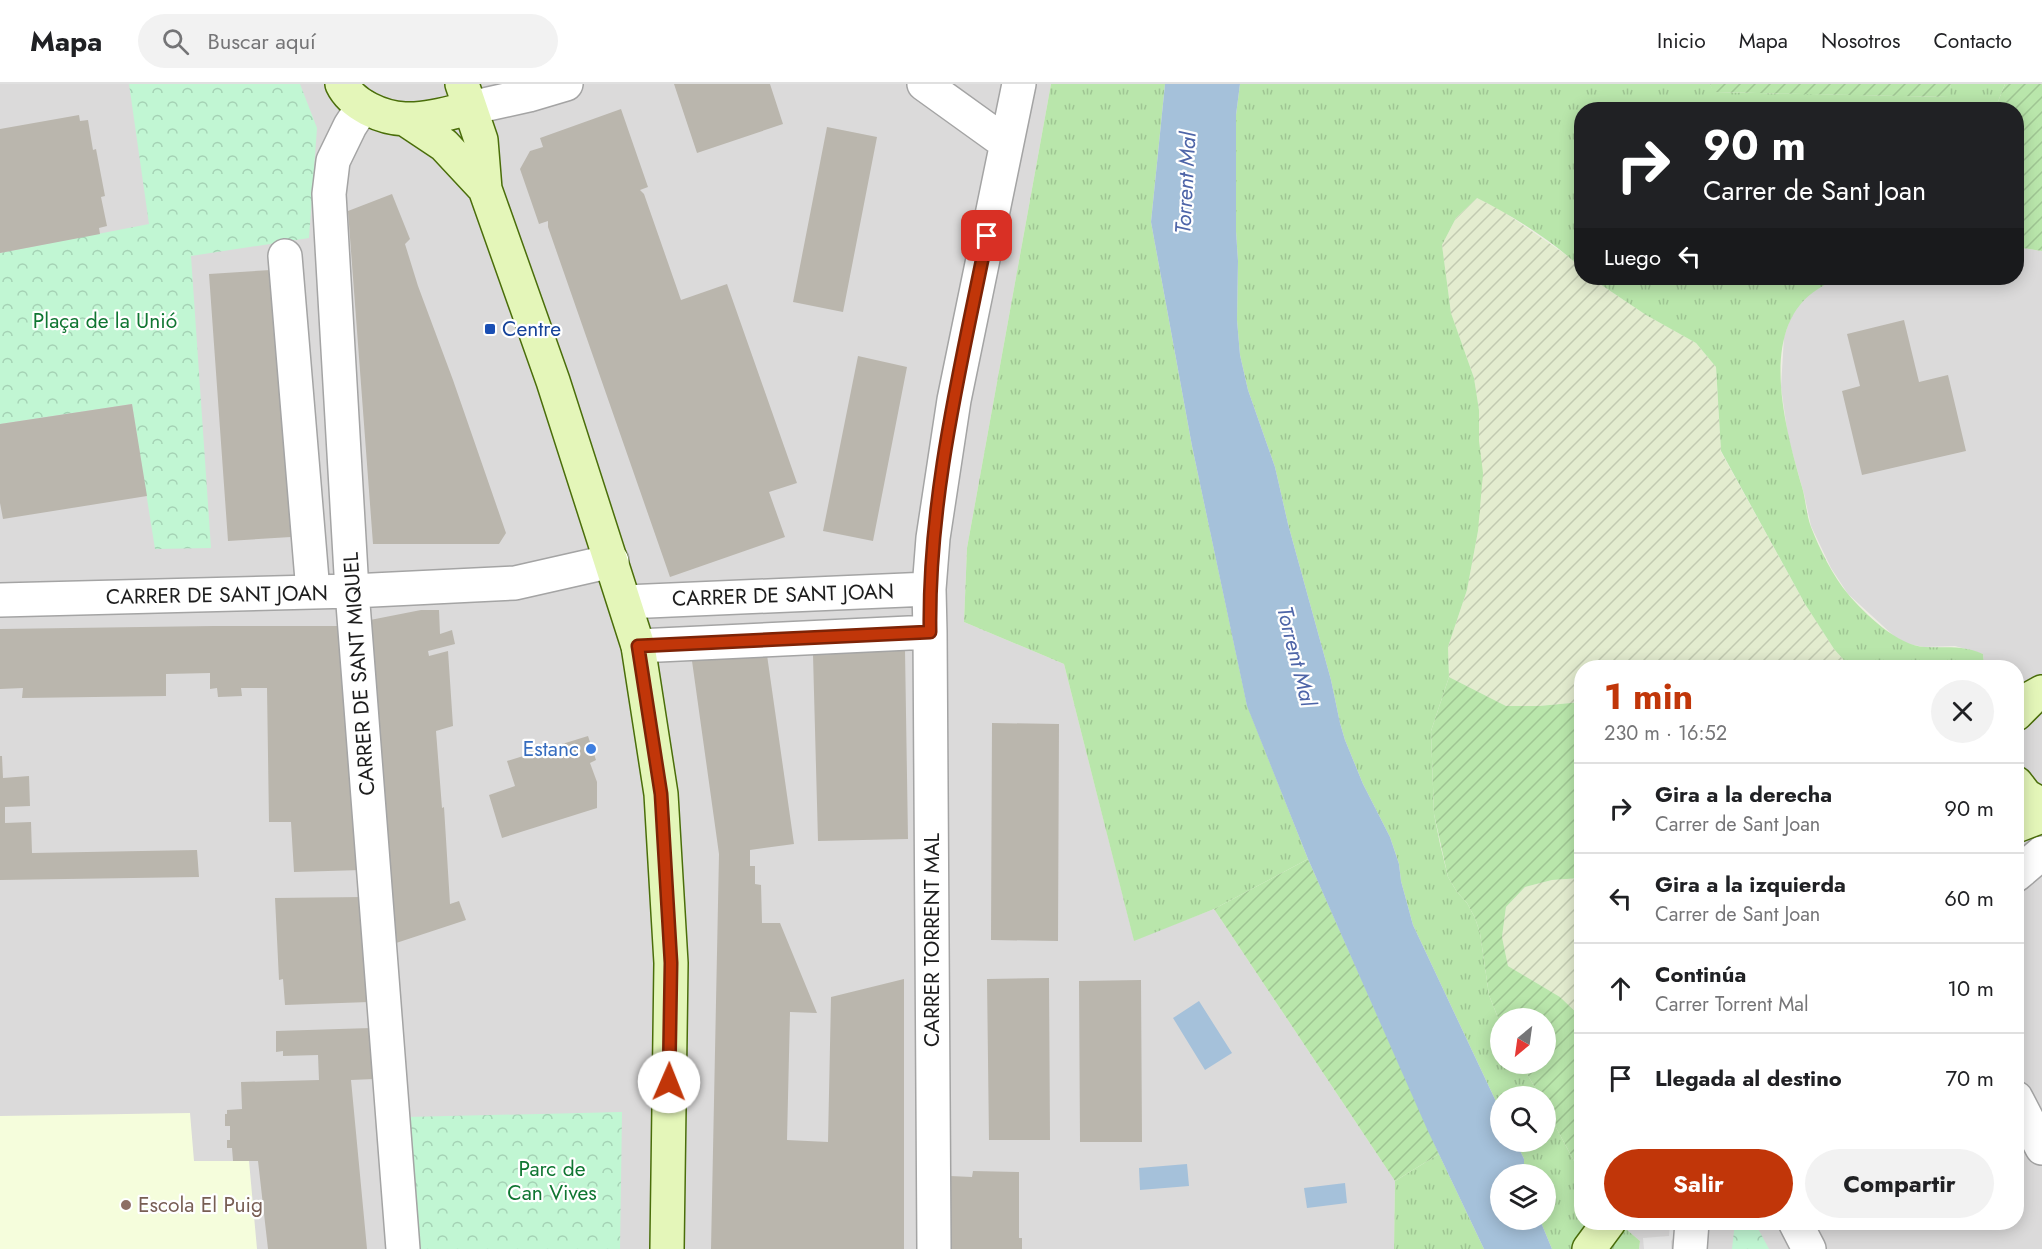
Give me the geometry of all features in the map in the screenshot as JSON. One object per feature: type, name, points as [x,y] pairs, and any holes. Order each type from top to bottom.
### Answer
[{"type":"main road","points":[[352,95],[405,119],[444,145],[485,189]]},
{"type":"main road","points":[[405,119],[445,114],[466,96],[481,141],[485,189],[553,381],[638,646],[661,794],[671,963],[667,1249]]},
{"type":"main road","points":[[2024,706],[2032,697],[2042,692]]},
{"type":"main road","points":[[2024,793],[2042,805]]},
{"type":"main road","points":[[2024,823],[2042,816]]},
{"type":"main road","points":[[1589,1249],[1603,1230]]},
{"type":"street","points":[[466,96],[530,95],[566,84]]},
{"type":"street","points":[[924,84],[1006,143]]},
{"type":"street","points":[[930,632],[929,589],[933,538],[954,400],[1019,84]]},
{"type":"street","name":"CARRER DE SANT MIQUEL","points":[[352,95],[350,126],[333,161],[329,194],[352,591],[403,1249]]},
{"type":"street","name":"CARRER DE SANT MIQUEL","points":[[285,256],[313,592]]},
{"type":"street","name":"CARRER DE SANT JOAN","points":[[0,600],[352,591],[514,583],[612,561]]},
{"type":"street","name":"CARRER DE SANT JOAN","points":[[625,602],[929,589]]},
{"type":"street","name":"CARRER DE SANT JOAN","points":[[638,646],[930,632]]},
{"type":"street","name":"CARRER TORRENT MAL","points":[[930,632],[934,1249]]},
{"type":"street","points":[[2024,868],[2042,853]]},
{"type":"street","points":[[2024,1113],[2042,1148]]},
{"type":"street","points":[[1690,1249],[1691,1230]]},
{"type":"street","points":[[1799,1230],[1809,1249]]},
{"type":"shaded area","points":[[0,84],[1051,84],[967,548],[964,622],[1064,664],[1134,940],[1214,909],[1395,1181],[1394,1249],[0,1249]]},
{"type":"shaded area","points":[[1477,198],[1501,210],[1574,261],[1574,285],[1601,285],[1646,315],[1696,343],[1716,367],[1721,452],[1805,604],[1844,660],[1574,660],[1574,703],[1539,706],[1506,706],[1449,677],[1448,647],[1467,590],[1478,531],[1479,410],[1474,378],[1451,313],[1442,245],[1456,218]]},
{"type":"shaded area","points":[[2024,248],[2042,251],[2042,1249],[1639,1249],[1640,1241],[1627,1230],[2024,1230],[2024,660],[1983,660],[1983,654],[1955,646],[1924,647],[1908,644],[1894,636],[1848,594],[1831,568],[1811,526],[1788,437],[1781,387],[1784,337],[1796,308],[1806,296],[1824,285],[2024,285]]},
{"type":"shaded area","points":[[1574,878],[1574,1010],[1560,997],[1508,966],[1502,937],[1506,907],[1525,887],[1552,880]]},
{"type":"shaded area","name":"Escola El Puig","points":[[190,1113],[194,1161],[249,1161],[257,1249],[0,1249],[0,1116]]},
{"type":"shaded area","points":[[1669,1230],[1681,1230],[1671,1241],[1671,1249],[1644,1249],[1643,1238],[1669,1236]]},
{"type":"green space","name":"Plaça de la Unió","points":[[129,84],[300,84],[317,128],[309,238],[191,256],[211,548],[155,549],[132,404],[0,424],[0,253],[149,224]]},
{"type":"green space","points":[[1051,84],[1165,84],[1151,222],[1192,446],[1247,705],[1308,859],[1214,909],[1134,941],[1064,664],[964,622],[967,548]]},
{"type":"green space","points":[[1240,84],[1710,84],[1714,92],[1948,97],[1951,84],[2005,84],[1998,102],[1574,102],[1574,262],[1531,229],[1477,198],[1456,218],[1442,245],[1451,313],[1474,378],[1479,410],[1479,441],[1483,473],[1478,531],[1467,590],[1448,647],[1449,677],[1431,731],[1434,814],[1448,877],[1467,903],[1480,933],[1489,995],[1494,1008],[1490,1008],[1490,1074],[1527,1074],[1534,1086],[1490,1086],[1490,1089],[1413,925],[1401,881],[1399,864],[1390,837],[1363,784],[1345,740],[1275,467],[1248,390],[1240,355],[1237,320],[1236,115]]},
{"type":"green space","points":[[1710,84],[1951,84],[1949,97],[1713,92]]},
{"type":"green space","points":[[2005,84],[2042,84],[2042,251],[2024,248],[2024,102],[1998,102]]},
{"type":"green space","points":[[1601,285],[1825,285],[1799,306],[1787,328],[1781,354],[1781,381],[1789,438],[1808,517],[1818,545],[1842,587],[1863,611],[1893,635],[1925,647],[1961,648],[1976,651],[1983,654],[1983,660],[1844,660],[1805,604],[1721,451],[1716,367],[1696,343],[1646,315]]},
{"type":"green space","points":[[1449,677],[1506,706],[1574,703],[1574,878],[1552,880],[1525,887],[1506,907],[1502,937],[1508,966],[1560,997],[1574,1010],[1574,1161],[1556,1127],[1556,1086],[1534,1086],[1527,1074],[1556,1074],[1556,1008],[1494,1008],[1489,995],[1480,933],[1467,903],[1448,877],[1434,814],[1431,731]]},
{"type":"green space","points":[[1308,859],[1439,1154],[1395,1181],[1214,909]]},
{"type":"green space","name":"Parc de Can Vives","points":[[622,1112],[620,1249],[419,1249],[406,1117]]},
{"type":"green space","points":[[1556,1127],[1574,1161],[1574,1230],[1627,1230],[1640,1241],[1639,1249],[1552,1249],[1544,1230],[1556,1230],[1556,1164],[1524,1164],[1521,1152],[1556,1152]]},
{"type":"green space","points":[[1439,1154],[1484,1249],[1394,1249],[1395,1181]]},
{"type":"green space","points":[[1734,1230],[1759,1230],[1769,1249],[1732,1249]]},
{"type":"water","name":"Torrent Mal","points":[[1165,84],[1240,84],[1236,115],[1237,320],[1240,355],[1248,390],[1275,467],[1345,740],[1363,784],[1390,837],[1399,864],[1401,881],[1413,925],[1490,1089],[1490,1152],[1521,1152],[1524,1159],[1524,1164],[1490,1164],[1490,1230],[1544,1230],[1552,1249],[1484,1249],[1427,1129],[1308,859],[1247,706],[1192,446],[1151,222]]},
{"type":"water","points":[[1199,1001],[1232,1053],[1205,1070],[1173,1018]]},
{"type":"water","points":[[1187,1164],[1189,1186],[1140,1190],[1139,1168]]},
{"type":"water","points":[[1345,1183],[1347,1203],[1307,1208],[1304,1188]]},
{"type":"building","points":[[674,84],[770,84],[783,124],[697,153]]},
{"type":"building","points":[[621,109],[648,187],[640,190],[644,194],[681,300],[727,284],[797,483],[769,492],[785,537],[670,577],[548,227],[548,221],[539,224],[520,169],[530,151],[543,147],[540,138]]},
{"type":"building","points":[[79,115],[80,121],[88,120],[93,150],[96,149],[105,196],[101,197],[107,226],[99,228],[100,234],[0,253],[0,129]]},
{"type":"building","points":[[827,127],[877,137],[843,312],[793,302]]},
{"type":"building","points":[[392,194],[410,239],[405,244],[418,286],[506,533],[499,544],[373,544],[348,211]]},
{"type":"building","points":[[271,270],[291,537],[228,541],[209,274]]},
{"type":"building","points":[[1904,320],[1919,382],[1948,375],[1966,451],[1862,475],[1842,391],[1860,386],[1847,334]]},
{"type":"building","points":[[858,356],[907,367],[873,541],[823,531]]},
{"type":"building","points":[[132,404],[147,496],[3,519],[0,503],[0,424]]},
{"type":"building","points":[[421,610],[439,610],[440,634],[452,630],[455,644],[428,651],[429,656],[448,651],[453,726],[436,731],[442,808],[444,807],[450,904],[459,901],[466,920],[387,946],[365,621]]},
{"type":"building","points":[[344,626],[362,870],[294,872],[291,822],[269,822],[267,688],[241,688],[242,696],[218,697],[217,688],[210,689],[210,673],[166,674],[166,696],[22,698],[23,688],[0,689],[0,629]]},
{"type":"building","points":[[905,650],[908,839],[818,841],[813,655]]},
{"type":"building","points":[[767,655],[794,844],[750,850],[750,866],[755,866],[755,884],[761,885],[762,923],[780,923],[817,1013],[790,1012],[787,1140],[828,1142],[831,997],[904,979],[904,1249],[711,1249],[719,854],[692,661]]},
{"type":"building","points":[[992,723],[1059,724],[1058,941],[991,940]]},
{"type":"building","points":[[588,736],[596,760],[590,763],[597,782],[597,808],[502,838],[489,795],[515,786],[507,761]]},
{"type":"building","points":[[0,756],[2,756],[3,778],[29,776],[30,806],[5,807],[5,823],[31,822],[32,853],[197,850],[199,877],[0,880]]},
{"type":"building","points":[[363,897],[369,1002],[285,1005],[283,979],[279,980],[275,898]]},
{"type":"building","points":[[1049,978],[1050,1140],[989,1140],[987,979]]},
{"type":"building","points":[[1141,980],[1142,1142],[1080,1142],[1079,981]]},
{"type":"building","points":[[371,1028],[374,1079],[351,1080],[367,1249],[268,1249],[258,1161],[233,1161],[232,1148],[227,1148],[227,1140],[230,1140],[230,1126],[225,1126],[225,1114],[227,1110],[242,1109],[241,1082],[319,1080],[318,1055],[283,1056],[283,1051],[276,1052],[276,1031]]},
{"type":"building","points":[[973,1171],[1019,1172],[1019,1238],[1022,1238],[1022,1249],[950,1249],[950,1176],[972,1177]]},
{"type":"place","name":"Centre","points":[[490,329]]},
{"type":"place","name":"Estanc","points":[[591,749]]},
{"type":"place","name":"Escola El Puig","points":[[126,1205]]},
{"type":"route","points":[[669,1082],[671,963],[661,794],[638,646],[930,632],[929,589],[933,538],[954,400],[987,236]]}]
